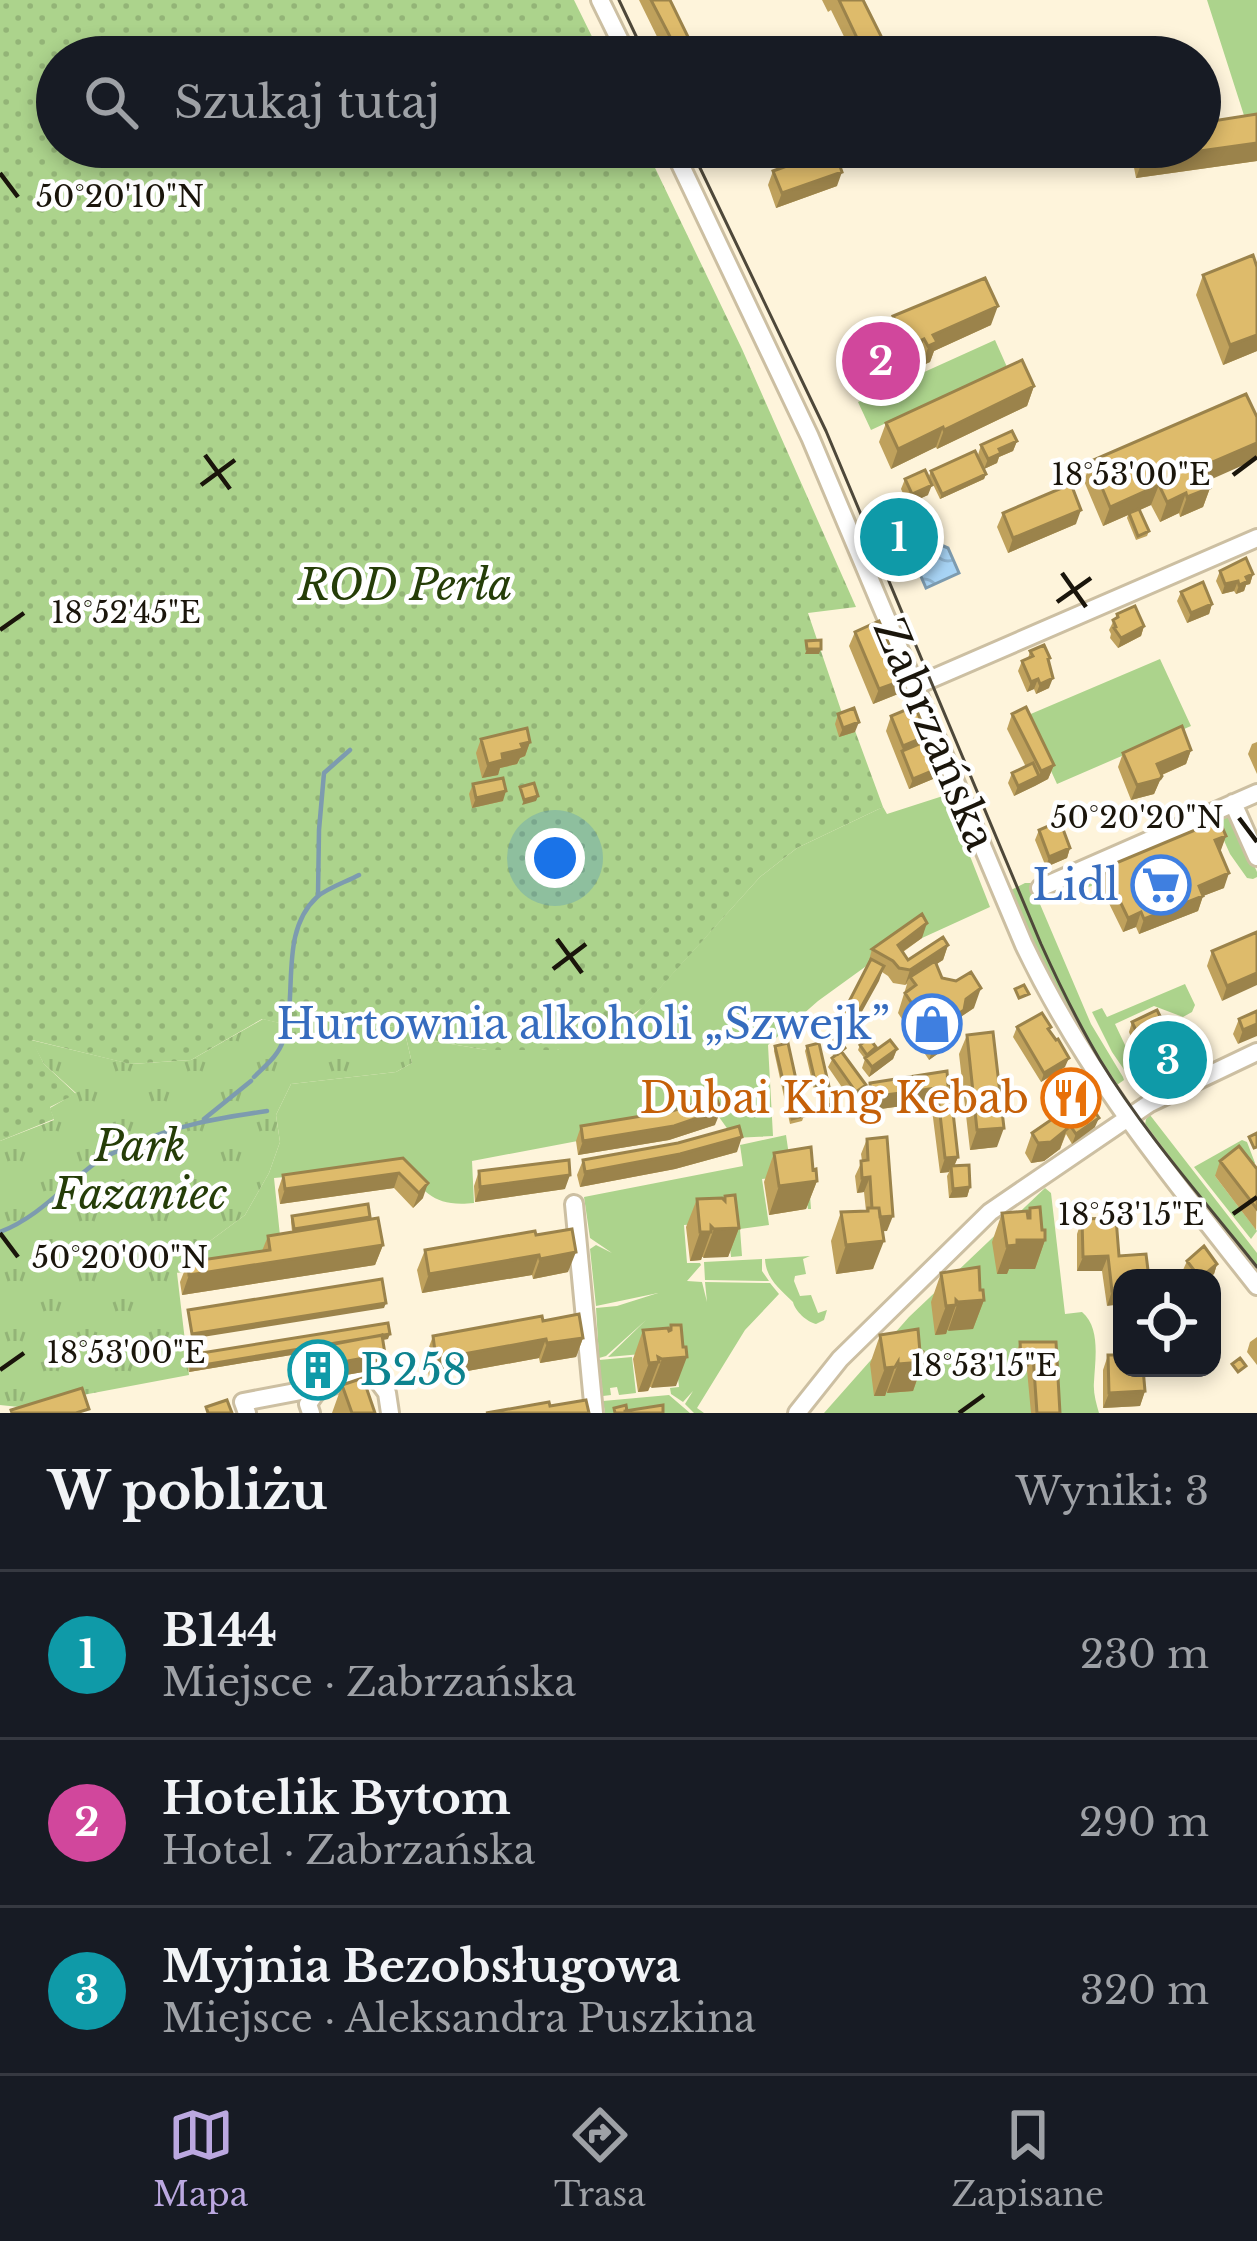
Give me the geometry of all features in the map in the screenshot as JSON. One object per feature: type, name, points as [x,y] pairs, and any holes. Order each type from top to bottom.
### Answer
[{"type":"street","points":[[600,0],[618,36]]},
{"type":"street","name":"Zabrzańska","points":[[682,168],[810,437],[1048,995],[1126,1119],[1257,1286]]},
{"type":"street","points":[[915,686],[1257,538]]},
{"type":"street","points":[[1040,888],[1257,793]]},
{"type":"street","points":[[1233,803],[1257,857]]},
{"type":"street","points":[[797,1413],[840,1359],[990,1212],[1152,1101],[1257,1052]]},
{"type":"street","points":[[574,1204],[593,1413]]},
{"type":"street","points":[[247,1413],[243,1402],[375,1377],[387,1393],[390,1413]]},
{"type":"street","points":[[311,1413],[308,1404],[320,1387]]},
{"type":"green space","name":"ROD Perła","points":[[0,0],[574,0],[592,36],[36,36],[36,168],[655,168],[742,349],[856,607],[808,613],[844,719],[850,717],[883,807],[797,848],[760,877],[642,1008],[601,1036],[557,1050],[487,1050],[421,1039],[404,1029],[326,1014],[301,1028],[262,1019],[191,1060],[130,1064],[32,1040],[44,1064],[76,1094],[50,1107],[54,1119],[0,1141]]},
{"type":"green space","points":[[1207,0],[1257,0],[1257,156],[1221,36]]},
{"type":"green space","points":[[995,340],[1007,367],[871,430],[858,402]]},
{"type":"green space","points":[[1160,659],[1191,726],[1057,784],[1026,716]]},
{"type":"green space","points":[[946,795],[990,907],[922,938],[916,930],[818,1001],[768,1045],[773,1136],[734,1138],[714,1110],[472,1161],[474,1203],[440,1200],[399,1167],[274,1178],[282,1255],[177,1273],[245,1215],[280,1142],[276,1115],[291,1084],[396,1072],[412,1063],[404,1029],[421,1039],[487,1050],[557,1050],[636,1014],[760,877],[797,848],[883,807],[887,814]]},
{"type":"green space","points":[[1231,815],[1257,872],[1253,879],[1247,878],[1222,836],[1086,888],[1082,885],[1082,881]]},
{"type":"green space","points":[[1031,883],[1091,1024],[1123,1077],[1114,1087],[1048,978],[1011,890]]},
{"type":"green space","points":[[1185,984],[1195,1005],[1192,1012],[1183,1017],[1154,1006],[1115,1024],[1145,1087],[1138,1090],[1092,1012],[1102,1008],[1107,1017]]},
{"type":"green space","name":"Park Fazaniec","points":[[326,1014],[404,1029],[412,1063],[396,1072],[291,1084],[276,1115],[280,1142],[245,1215],[177,1273],[189,1375],[19,1407],[0,1405],[0,1141],[54,1120],[50,1108],[76,1093],[44,1064],[31,1040],[131,1064],[191,1060],[263,1019],[301,1028]]},
{"type":"green space","points":[[1150,1115],[1257,1253],[1257,1275],[1144,1131]]},
{"type":"green space","points":[[786,1135],[791,1169],[808,1169],[811,1209],[802,1175],[762,1179],[769,1225],[740,1229],[742,1256],[731,1257],[727,1222],[684,1225],[687,1263],[701,1265],[687,1281],[702,1282],[707,1302],[705,1282],[770,1283],[779,1294],[745,1330],[697,1408],[704,1413],[694,1413],[685,1404],[693,1391],[683,1402],[671,1394],[670,1388],[679,1387],[675,1351],[608,1357],[646,1320],[599,1358],[596,1308],[658,1293],[596,1306],[590,1249],[596,1245],[612,1253],[590,1238],[584,1197],[743,1166],[740,1145]]},
{"type":"green space","points":[[1242,1140],[1255,1163],[1215,1176],[1257,1231],[1251,1239],[1194,1167]]},
{"type":"green space","points":[[1045,1188],[1051,1193],[1065,1314],[1082,1312],[1094,1335],[1099,1413],[824,1413],[909,1317]]},
{"type":"green space","points":[[810,1256],[803,1259],[806,1274],[795,1276],[794,1281],[800,1296],[811,1295],[818,1313],[827,1310],[824,1320],[816,1324],[802,1316],[774,1283],[765,1259]]},
{"type":"green space","points":[[762,1259],[762,1271],[769,1281],[705,1280],[704,1262]]},
{"type":"green space","points":[[632,1357],[636,1393],[619,1395],[617,1387],[603,1396],[599,1360]]},
{"type":"green space","points":[[669,1395],[690,1413],[605,1413],[603,1401]]},
{"type":"water","points":[[941,545],[948,548],[959,573],[926,588],[913,558]]},
{"type":"building","points":[[651,0],[670,0],[688,36],[670,36]]},
{"type":"building","points":[[839,0],[863,0],[881,36],[856,36]]},
{"type":"building","points":[[1257,114],[1257,143],[1221,148],[1221,120]]},
{"type":"building","points":[[841,168],[842,172],[782,193],[773,171]]},
{"type":"building","points":[[1253,255],[1257,335],[1230,345],[1203,275]]},
{"type":"building","points":[[985,278],[998,306],[933,335],[937,342],[928,346],[924,339],[861,368],[848,342],[895,320],[893,316]]},
{"type":"building","points":[[1022,360],[1034,386],[898,449],[886,423]]},
{"type":"building","points":[[1246,394],[1257,417],[1257,443],[1201,467],[1210,488],[1167,502],[1159,485],[1110,507],[1091,461]]},
{"type":"building","points":[[1012,431],[1017,441],[988,459],[981,445]]},
{"type":"building","points":[[975,451],[986,474],[942,494],[931,471]]},
{"type":"building","points":[[925,470],[932,485],[912,494],[905,479]]},
{"type":"building","points":[[1071,484],[1081,510],[1013,538],[1003,513]]},
{"type":"building","points":[[1139,509],[1149,531],[1138,536],[1129,513]]},
{"type":"building","points":[[904,525],[908,535],[898,540],[894,530]]},
{"type":"building","points":[[1246,558],[1253,574],[1246,577],[1248,581],[1225,584],[1220,571]]},
{"type":"building","points":[[1203,582],[1212,604],[1191,613],[1181,592]]},
{"type":"building","points":[[1135,606],[1144,626],[1121,638],[1113,620]]},
{"type":"building","points":[[879,621],[904,680],[879,689],[855,632]]},
{"type":"building","points":[[821,640],[821,649],[807,649],[806,641]]},
{"type":"building","points":[[1044,645],[1053,678],[1031,682],[1022,661]]},
{"type":"building","points":[[915,706],[927,736],[903,746],[891,716]]},
{"type":"building","points":[[1026,707],[1054,765],[1041,771],[1012,714]]},
{"type":"building","points":[[854,708],[859,722],[843,728],[838,714]]},
{"type":"building","points":[[1182,726],[1191,750],[1157,764],[1160,779],[1137,785],[1123,753]]},
{"type":"building","points":[[527,728],[530,742],[521,744],[523,749],[502,754],[503,760],[488,764],[481,739]]},
{"type":"building","points":[[926,741],[937,769],[913,779],[902,751]]},
{"type":"building","points":[[1033,763],[1039,776],[1018,786],[1012,773]]},
{"type":"building","points":[[503,778],[506,791],[476,798],[473,784]]},
{"type":"building","points":[[534,783],[538,796],[524,800],[520,787]]},
{"type":"building","name":"Lidl","points":[[1219,820],[1226,836],[1215,840],[1229,873],[1199,886],[1203,896],[1144,919],[1141,912],[1128,918],[1104,868]]},
{"type":"building","points":[[1060,821],[1070,848],[1049,857],[1039,830]]},
{"type":"building","points":[[922,914],[927,923],[898,945],[908,960],[943,937],[948,945],[910,970],[872,949]]},
{"type":"building","points":[[1257,932],[1257,973],[1227,986],[1212,951]]},
{"type":"building","points":[[871,959],[884,966],[848,1031],[837,1025]]},
{"type":"building","points":[[935,961],[942,978],[956,981],[971,972],[981,988],[955,1016],[960,1023],[936,1040],[905,993],[916,985],[910,977]]},
{"type":"building","points":[[1024,985],[1029,994],[1019,998],[1015,989]]},
{"type":"building","points":[[1157,1010],[1164,1024],[1139,1037],[1132,1022]]},
{"type":"building","points":[[1257,1011],[1257,1024],[1243,1030],[1239,1019]]},
{"type":"building","points":[[1042,1013],[1069,1058],[1044,1073],[1017,1027]]},
{"type":"building","points":[[993,1032],[1004,1128],[977,1130],[967,1035]]},
{"type":"building","points":[[1187,1036],[1192,1049],[1157,1064],[1152,1052]]},
{"type":"building","points":[[838,1038],[845,1048],[838,1054],[830,1044]]},
{"type":"building","points":[[869,1038],[876,1047],[867,1055],[860,1045]]},
{"type":"building","points":[[890,1040],[897,1049],[872,1067],[865,1058]]},
{"type":"building","points":[[788,1043],[804,1116],[792,1119],[775,1046]]},
{"type":"building","points":[[819,1043],[833,1104],[821,1106],[807,1046]]},
{"type":"building","points":[[841,1051],[866,1085],[856,1092],[832,1058]]},
{"type":"building","points":[[947,1071],[958,1157],[945,1158],[937,1088],[871,1097],[870,1083]]},
{"type":"building","points":[[1070,1077],[1099,1118],[1076,1134],[1047,1092]]},
{"type":"building","points":[[716,1097],[721,1110],[674,1126],[583,1141],[581,1126],[672,1111]]},
{"type":"building","points":[[1058,1115],[1067,1129],[1051,1142],[1038,1143],[1032,1133]]},
{"type":"building","points":[[739,1126],[742,1137],[585,1172],[583,1160],[678,1143]]},
{"type":"building","points":[[887,1137],[893,1216],[880,1217],[879,1208],[872,1208],[870,1177],[862,1178],[861,1161],[868,1160],[867,1139]]},
{"type":"building","points":[[1239,1146],[1257,1169],[1257,1209],[1220,1161]]},
{"type":"building","points":[[811,1147],[817,1181],[779,1186],[774,1153]]},
{"type":"building","points":[[403,1158],[428,1183],[419,1193],[399,1173],[285,1189],[283,1175]]},
{"type":"building","points":[[569,1160],[570,1175],[480,1187],[479,1171]]},
{"type":"building","points":[[969,1165],[970,1187],[953,1189],[951,1166]]},
{"type":"building","points":[[735,1195],[739,1228],[711,1226],[711,1232],[700,1232],[697,1199],[725,1201],[725,1196]]},
{"type":"building","points":[[368,1204],[370,1217],[294,1229],[292,1216]]},
{"type":"building","points":[[1040,1207],[1045,1240],[1017,1240],[1017,1245],[1007,1246],[1002,1213],[1027,1211],[1030,1218],[1030,1208]]},
{"type":"building","points":[[879,1208],[884,1241],[846,1245],[841,1212]]},
{"type":"building","points":[[378,1218],[383,1245],[189,1275],[188,1262],[270,1250],[268,1236]]},
{"type":"building","points":[[1116,1218],[1119,1256],[1146,1254],[1148,1269],[1113,1269],[1112,1291],[1108,1256],[1083,1257],[1082,1219]]},
{"type":"building","points":[[572,1229],[576,1252],[429,1274],[425,1250]]},
{"type":"building","points":[[1204,1246],[1217,1264],[1211,1269],[1193,1269],[1187,1261]]},
{"type":"building","points":[[979,1267],[984,1300],[956,1300],[956,1305],[946,1306],[941,1273]]},
{"type":"building","points":[[382,1279],[386,1303],[192,1334],[188,1310]]},
{"type":"building","points":[[579,1314],[583,1338],[547,1343],[546,1339],[436,1359],[433,1336]]},
{"type":"building","points":[[388,1323],[390,1334],[191,1367],[189,1355]]},
{"type":"building","points":[[671,1325],[681,1325],[687,1357],[658,1357],[659,1362],[649,1363],[643,1330],[669,1331]]},
{"type":"building","points":[[918,1329],[923,1362],[898,1362],[885,1368],[880,1335]]},
{"type":"building","points":[[382,1335],[385,1354],[332,1364],[329,1345]]},
{"type":"building","points":[[1020,1342],[1056,1342],[1060,1413],[1037,1413],[1033,1355],[1021,1356]]},
{"type":"building","points":[[327,1350],[330,1369],[316,1371],[312,1352]]},
{"type":"building","points":[[1108,1355],[1113,1355],[1113,1377],[1144,1377],[1145,1391],[1109,1393]]},
{"type":"building","points":[[1240,1358],[1246,1366],[1238,1372],[1232,1364]]},
{"type":"building","points":[[363,1378],[375,1413],[352,1413],[342,1385]]},
{"type":"building","points":[[82,1388],[89,1409],[76,1413],[11,1410]]},
{"type":"building","points":[[227,1400],[232,1413],[208,1413],[206,1407]]},
{"type":"building","points":[[586,1400],[589,1413],[486,1413],[549,1402],[550,1406]]},
{"type":"building","points":[[663,1405],[663,1413],[625,1413],[625,1411]]},
{"type":"waterway","points":[[318,895],[324,773],[350,750]]},
{"type":"waterway","points":[[254,1077],[283,1041],[293,947],[305,912],[321,894],[359,875]]},
{"type":"waterway","points":[[204,1119],[251,1081]]},
{"type":"waterway","points":[[0,1232],[39,1209],[110,1154],[181,1127],[267,1111]]},
{"type":"tram line","points":[[619,0],[636,36]]},
{"type":"tram line","points":[[700,168],[826,431],[1069,1003],[1136,1114],[1257,1267]]},
{"type":"place","name":"Hotelik Bytom","points":[[881,361]]},
{"type":"place","name":"B144","points":[[899,537]]},
{"type":"place","name":"Lidl","points":[[1161,885]]},
{"type":"place","name":"Hurtownia alkoholi „Szwejk”","points":[[932,1024]]},
{"type":"place","name":"Myjnia Bezobsługowa","points":[[1168,1060]]},
{"type":"place","name":"Dubai King Kebab","points":[[1071,1098]]},
{"type":"place","name":"B258","points":[[318,1370]]}]
